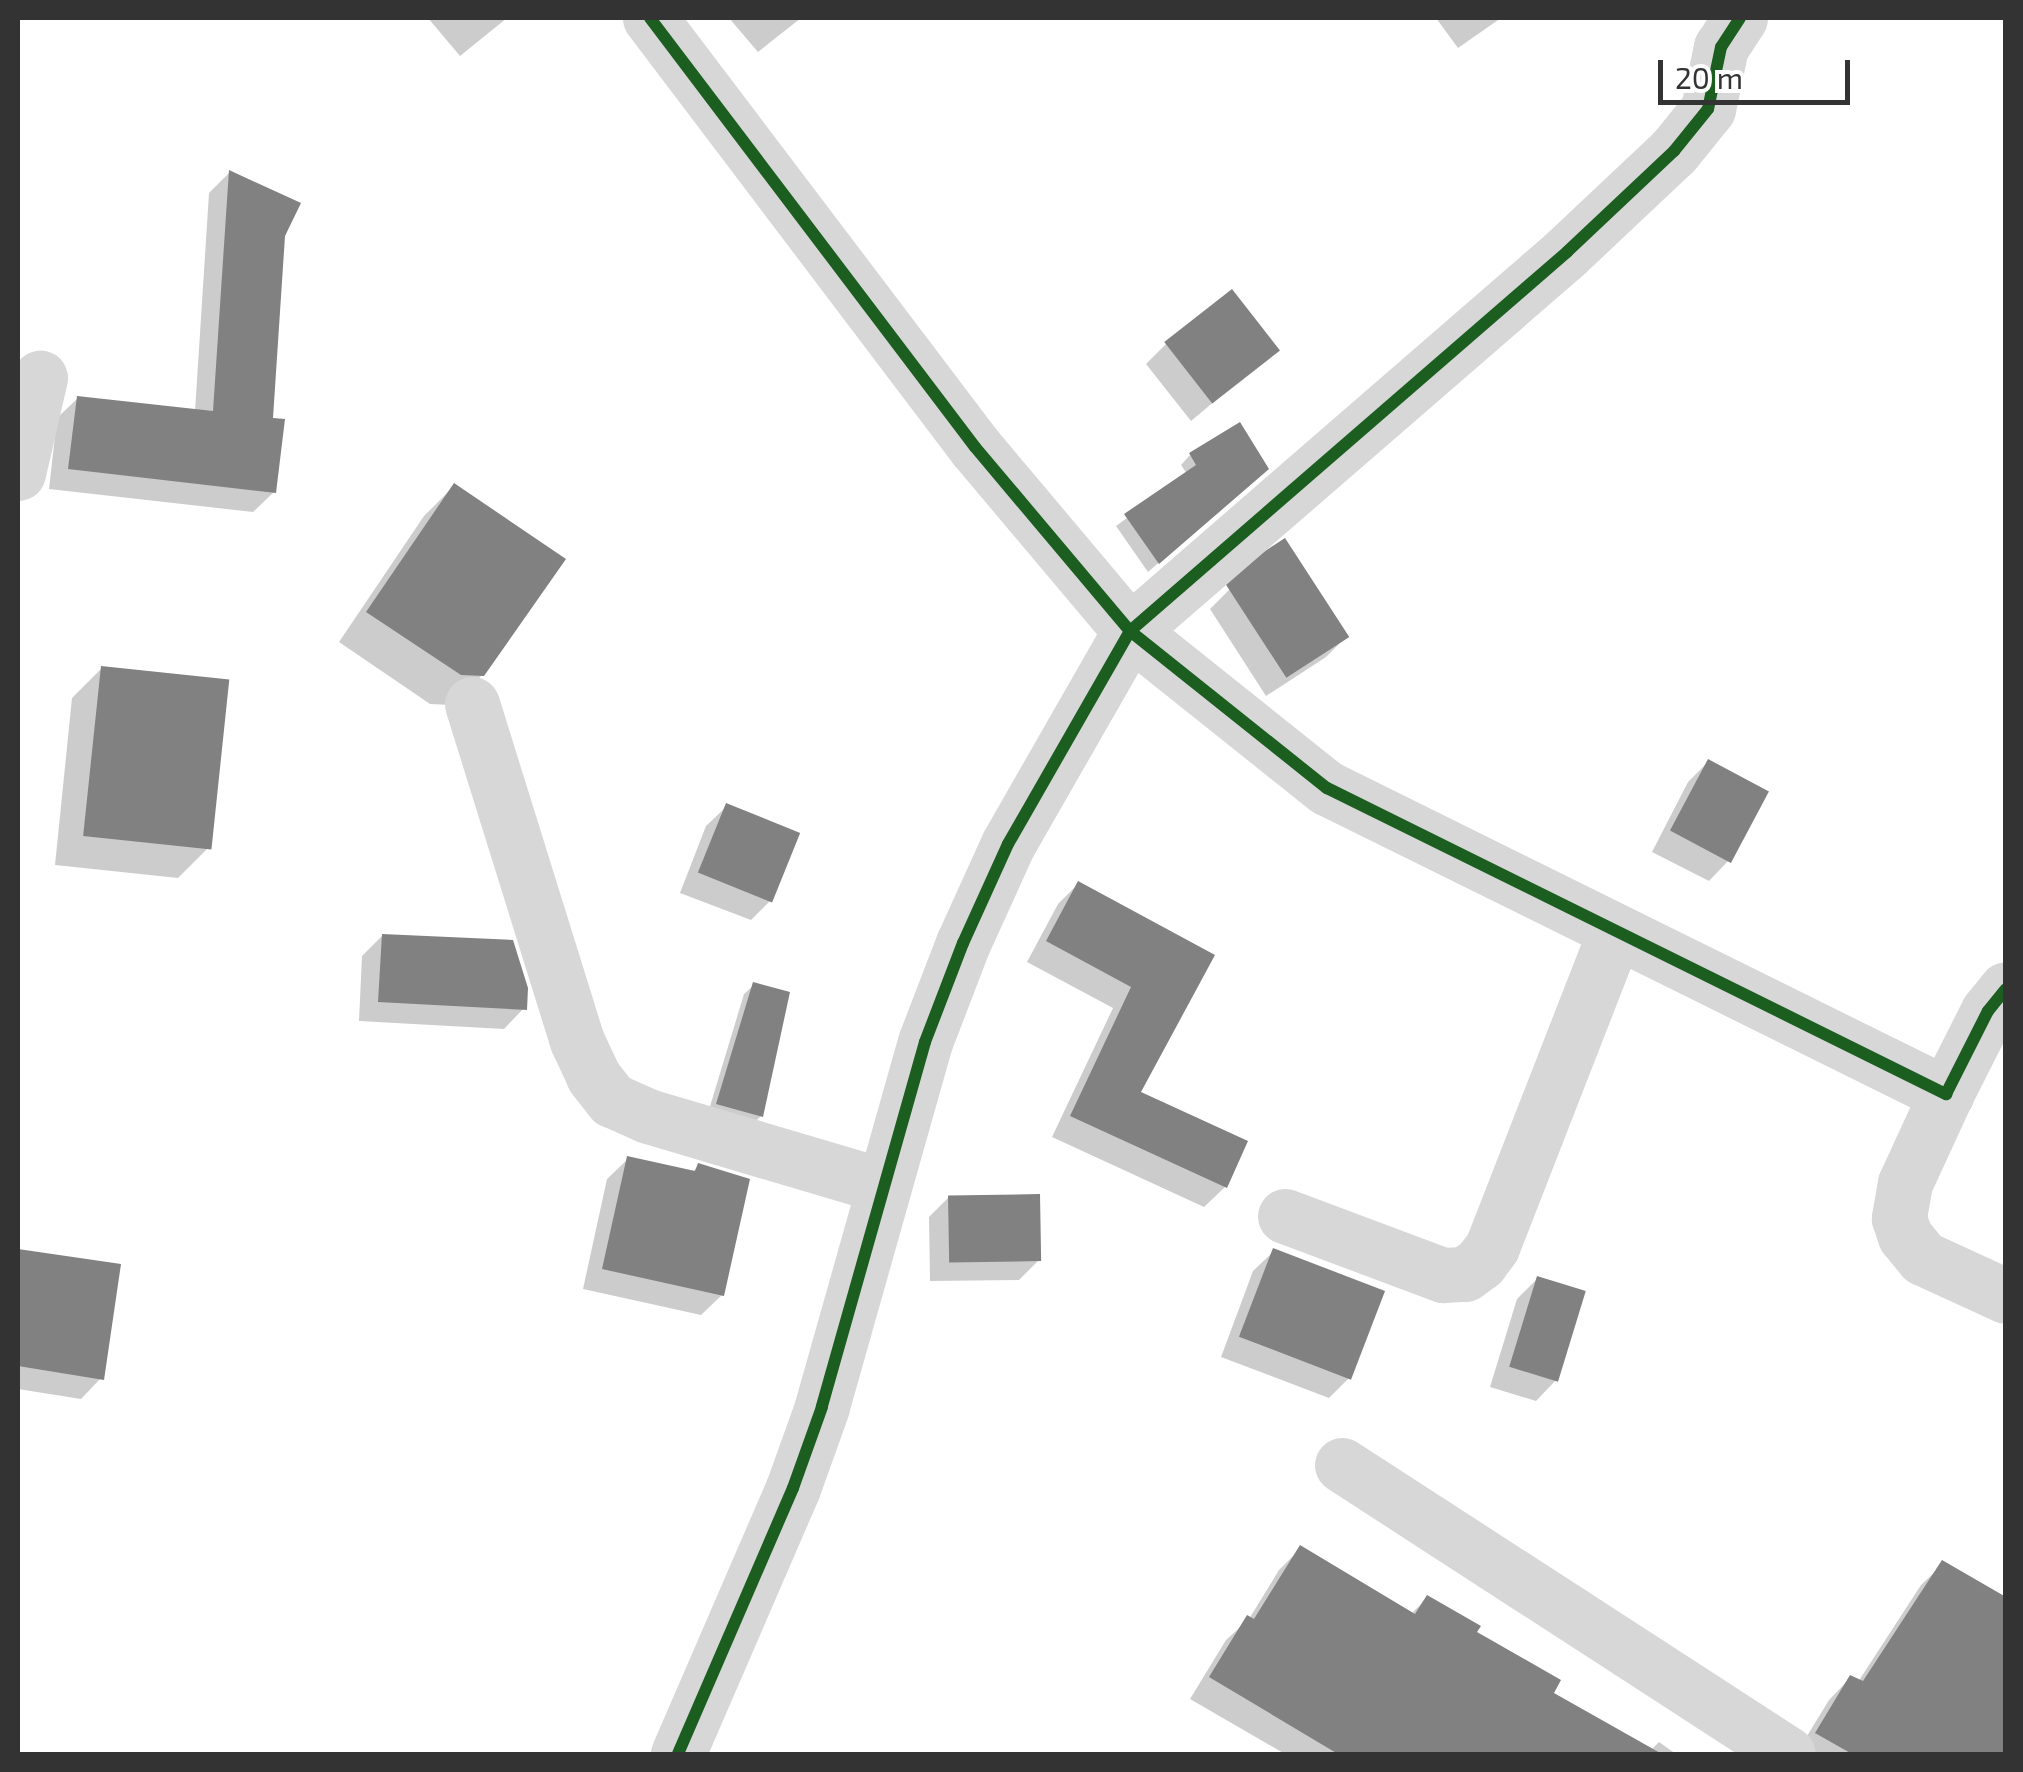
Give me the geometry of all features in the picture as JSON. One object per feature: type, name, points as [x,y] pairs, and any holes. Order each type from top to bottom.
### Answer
[{"type":"street","points":[[650,18],[975,447],[1130,631],[1327,788],[1946,1094]]},
{"type":"street","points":[[678,1754],[810,1440],[925,1042],[963,943],[1008,844],[1130,631],[1567,252],[1674,150],[1708,109],[1721,47],[1740,18]]},
{"type":"street","points":[[18,473],[40,378]]},
{"type":"street","points":[[472,704],[578,1040],[592,1076],[612,1100],[648,1116],[884,1186]]},
{"type":"street","points":[[1285,1216],[1443,1275],[1464,1274],[1480,1263],[1492,1247],[1615,932]]},
{"type":"street","points":[[2006,989],[1988,1010],[1946,1094],[1905,1183],[1900,1218],[1905,1236],[1923,1258],[2006,1296]]},
{"type":"street","points":[[1342,1465],[1788,1754]]},
{"type":"building","points":[[229,170],[301,203],[285,236],[273,418],[285,419],[276,493],[68,469],[77,396],[213,411]]},
{"type":"building","points":[[1232,289],[1280,350],[1212,403],[1164,342]]},
{"type":"building","points":[[1240,422],[1269,469],[1159,564],[1124,514],[1196,465],[1189,453]]},
{"type":"building","points":[[454,483],[566,559],[484,676],[461,675],[366,612]]},
{"type":"building","points":[[1285,538],[1349,637],[1286,678],[1222,579]]},
{"type":"building","points":[[101,666],[229,679],[211,850],[83,836]]},
{"type":"building","points":[[1708,759],[1769,791],[1731,863],[1670,831]]},
{"type":"building","points":[[726,803],[800,833],[772,903],[698,873]]},
{"type":"building","points":[[1078,881],[1215,955],[1141,1092],[1248,1141],[1227,1188],[1070,1116],[1131,987],[1046,941]]},
{"type":"building","points":[[382,934],[513,940],[528,988],[527,1010],[378,1002]]},
{"type":"building","points":[[753,982],[790,992],[763,1117],[716,1104]]},
{"type":"building","points":[[627,1156],[695,1171],[698,1163],[750,1179],[724,1296],[602,1269]]},
{"type":"building","points":[[1040,1194],[1041,1261],[949,1263],[948,1196]]},
{"type":"building","points":[[1273,1248],[1385,1291],[1351,1380],[1239,1337]]},
{"type":"building","points":[[18,1249],[121,1264],[104,1380],[18,1366]]},
{"type":"building","points":[[1537,1276],[1586,1291],[1558,1382],[1509,1367]]},
{"type":"building","points":[[1300,1545],[1415,1614],[1427,1595],[1481,1626],[1477,1632],[1561,1680],[1554,1693],[1662,1754],[1338,1754],[1209,1677],[1247,1615],[1254,1619]]},
{"type":"building","points":[[1942,1560],[2006,1597],[2006,1754],[1852,1754],[1815,1733],[1850,1675],[1863,1681]]},
{"type":"cycle path","points":[[650,18],[975,447],[1130,631],[1008,844],[963,943],[925,1042],[822,1407],[793,1488],[678,1754]]},
{"type":"cycle path","points":[[1740,18],[1721,47],[1708,109],[1674,151],[1567,252],[1130,631],[1327,788],[1946,1094],[1988,1011],[2006,989]]}]
